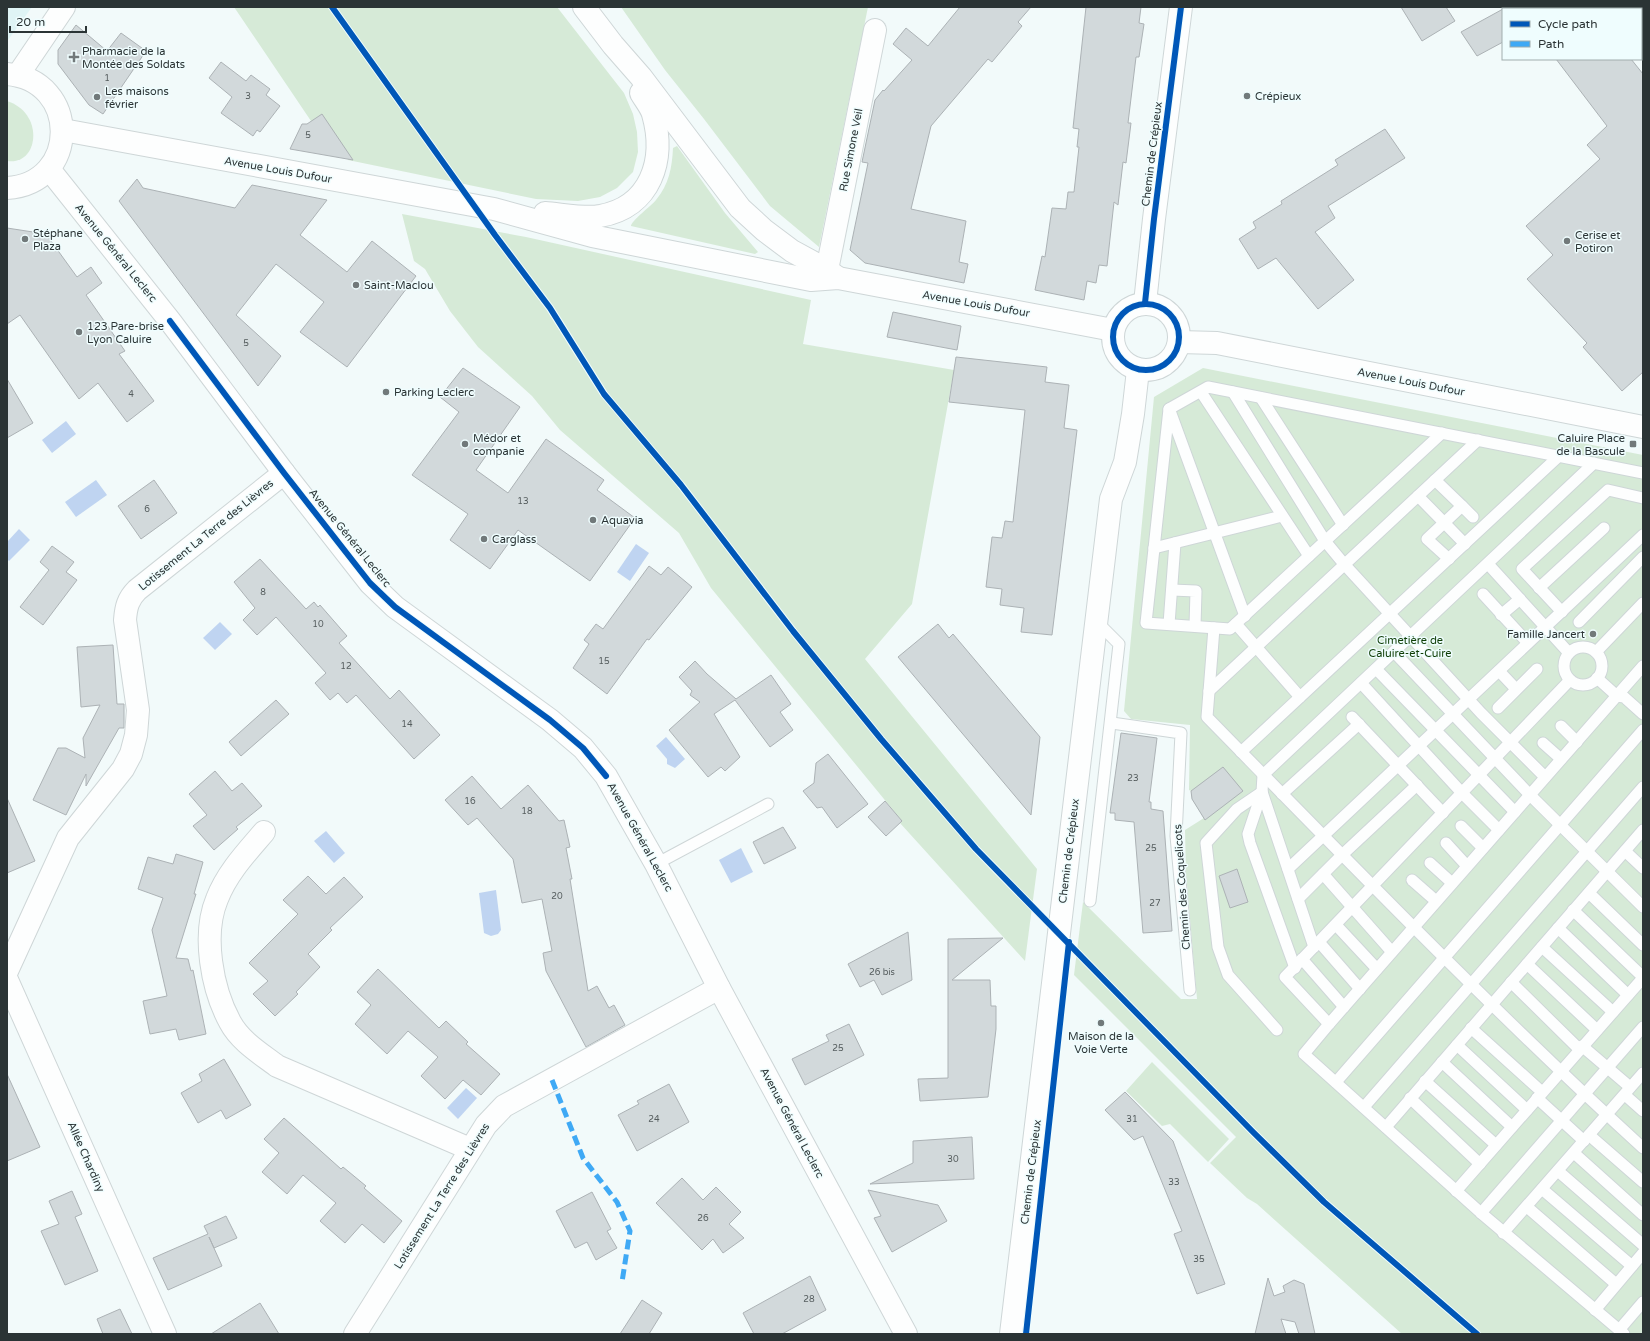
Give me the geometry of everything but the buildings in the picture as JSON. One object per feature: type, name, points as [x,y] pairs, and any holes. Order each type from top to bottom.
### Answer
[{"type":"main road","points":[[7,188],[17,187],[34,181],[49,169],[61,144],[63,130],[59,111],[50,95],[35,82],[12,75],[64,7]]},
{"type":"main road","points":[[584,7],[613,45],[641,77],[740,208],[764,230],[792,252],[833,274]]},
{"type":"main road","name":"Chemin de Crépieux","points":[[1145,304],[1154,219],[1181,7]]},
{"type":"main road","name":"Rue Simone Veil","points":[[833,274],[875,30]]},
{"type":"main road","points":[[494,209],[599,217],[620,211],[636,200],[649,185],[657,164],[658,140],[653,113],[613,45]]},
{"type":"main road","name":"Avenue Louis Dufour","points":[[63,130],[494,209]]},
{"type":"main road","name":"Avenue Général Leclerc","points":[[49,169],[170,321],[284,473],[370,583],[395,607],[550,720],[583,748],[606,776],[656,864],[719,988],[906,1334]]},
{"type":"main road","points":[[494,209],[592,236],[811,280],[833,274]]},
{"type":"main road","name":"Avenue Louis Dufour","points":[[833,274],[1113,330]]},
{"type":"main road","points":[[1145,304],[1164,308],[1171,315],[1176,323],[1179,342],[1172,357],[1160,368],[1138,370],[1128,366],[1120,359],[1115,350],[1113,330],[1124,311],[1134,305],[1145,304]]},
{"type":"main road","name":"Avenue Louis Dufour","points":[[1179,342],[1217,343],[1643,427]]},
{"type":"main road","name":"Chemin de Crépieux","points":[[1011,1334],[1111,499],[1125,462],[1133,414],[1138,370]]},
{"type":"main road","name":"Lotissement La Terre des Lièvres","points":[[7,971],[68,838],[123,769],[131,754],[136,734],[138,710],[125,620],[126,607],[130,597],[284,473]]},
{"type":"main road","points":[[264,832],[235,866],[216,899],[210,933],[211,968],[231,1023],[250,1046],[276,1066],[470,1149]]},
{"type":"main road","name":"Allée Chardiny","points":[[7,980],[165,1334]]},
{"type":"main road","name":"Lotissement La Terre des Lièvres","points":[[355,1334],[470,1149],[486,1125],[504,1106],[719,988]]},
{"type":"lane","points":[[1169,408],[1208,387],[1643,473]]},
{"type":"lane","points":[[1201,392],[1309,556]]},
{"type":"lane","points":[[1233,392],[1326,541],[1344,564],[1468,700],[1545,777]]},
{"type":"lane","points":[[1261,398],[1343,525]]},
{"type":"lane","points":[[1169,408],[1245,616]]},
{"type":"lane","points":[[1169,408],[1146,623],[1230,629],[1442,433]]},
{"type":"lane","points":[[1209,691],[1478,440]]},
{"type":"lane","points":[[1241,752],[1559,456]]},
{"type":"lane","points":[[1344,1006],[1298,963],[1250,843],[1248,834],[1262,792],[1263,775],[1594,463]]},
{"type":"lane","points":[[1435,480],[1473,517]]},
{"type":"lane","points":[[1562,612],[1522,569],[1608,490],[1643,498]]},
{"type":"lane","points":[[1418,496],[1465,544]]},
{"type":"lane","points":[[1448,559],[1428,540],[1462,506]]},
{"type":"lane","points":[[1154,548],[1282,516]]},
{"type":"lane","points":[[1539,588],[1604,528]]},
{"type":"lane","points":[[1288,870],[1643,535]]},
{"type":"lane","points":[[1169,624],[1175,543]]},
{"type":"lane","points":[[1579,622],[1643,557]]},
{"type":"lane","points":[[1488,564],[1569,653]]},
{"type":"lane","points":[[1593,582],[1606,595]]},
{"type":"lane","points":[[1172,590],[1196,591],[1195,626]]},
{"type":"lane","points":[[1483,594],[1528,643]]},
{"type":"lane","points":[[1501,615],[1520,599]]},
{"type":"lane","points":[[1596,652],[1643,603]]},
{"type":"lane","points":[[1090,901],[1112,723],[1119,644],[1096,621]]},
{"type":"lane","points":[[1236,624],[1300,697]]},
{"type":"lane","points":[[1214,628],[1207,718],[1373,887],[1560,1071],[1643,1148]]},
{"type":"lane","points":[[1579,647],[1585,647],[1596,652],[1602,662],[1602,668],[1597,678],[1592,682],[1581,684],[1570,680],[1564,664],[1569,653],[1579,647]]},
{"type":"lane","points":[[1394,652],[1452,715],[1559,825],[1643,907]]},
{"type":"lane","points":[[1643,666],[1376,969],[1304,1054],[1481,1213],[1622,1332],[1643,1302]]},
{"type":"lane","points":[[1376,669],[1515,812]]},
{"type":"lane","points":[[1498,708],[1537,669]]},
{"type":"lane","points":[[1499,671],[1516,689]]},
{"type":"lane","points":[[1597,678],[1617,696],[1624,697],[1643,714]]},
{"type":"lane","points":[[1329,1024],[1285,977],[1570,680]]},
{"type":"lane","points":[[1361,683],[1462,793],[1499,830]]},
{"type":"lane","points":[[1282,794],[1356,721],[1443,813]]},
{"type":"lane","name":"Chemin des Coquelicots","points":[[1112,723],[1181,733],[1176,836],[1190,990]]},
{"type":"lane","points":[[1561,726],[1577,742]]},
{"type":"lane","points":[[1336,1082],[1643,730]]},
{"type":"lane","points":[[1543,743],[1561,759]]},
{"type":"lane","points":[[1298,899],[1416,785]]},
{"type":"lane","points":[[1364,1107],[1643,787]]},
{"type":"lane","points":[[1262,792],[1298,899],[1317,944],[1360,989]]},
{"type":"lane","points":[[1262,792],[1237,809],[1206,843],[1218,947],[1228,975],[1277,1030]]},
{"type":"lane","points":[[656,864],[768,804]]},
{"type":"lane","points":[[1461,826],[1483,848]]},
{"type":"lane","points":[[1386,1127],[1643,831]]},
{"type":"lane","points":[[1446,843],[1467,866]]},
{"type":"lane","points":[[1625,851],[1643,868]]},
{"type":"lane","points":[[1430,863],[1452,883]]},
{"type":"lane","points":[[1323,874],[1392,952]]},
{"type":"lane","points":[[1412,880],[1436,901]]},
{"type":"lane","points":[[1589,893],[1643,945]]},
{"type":"lane","points":[[1456,1191],[1643,978],[1573,910]]},
{"type":"lane","points":[[1336,925],[1376,969]]},
{"type":"lane","points":[[1558,928],[1628,995]]},
{"type":"lane","points":[[1542,947],[1613,1012]]},
{"type":"lane","points":[[1527,964],[1596,1030]]},
{"type":"lane","points":[[1511,982],[1581,1048],[1608,1068],[1643,1111]]},
{"type":"lane","points":[[1481,1213],[1643,1027]]},
{"type":"lane","points":[[1472,1028],[1540,1095],[1562,1120],[1643,1182]]},
{"type":"lane","points":[[1457,1045],[1526,1110]]},
{"type":"lane","points":[[1442,1062],[1512,1127]]},
{"type":"lane","points":[[1504,1233],[1628,1091],[1642,1077]]},
{"type":"lane","points":[[1425,1081],[1496,1145]]},
{"type":"lane","points":[[1410,1098],[1480,1164]]},
{"type":"lane","points":[[1574,1153],[1643,1215]]},
{"type":"lane","points":[[1558,1171],[1643,1245]]},
{"type":"lane","points":[[1542,1189],[1632,1266]]},
{"type":"lane","points":[[1527,1206],[1616,1284]]},
{"type":"lane","points":[[1595,1310],[1643,1252]]},
{"type":"shaded area","points":[[7,7],[32,7],[8,40],[7,40]]},
{"type":"green space","points":[[234,7],[557,7],[624,93],[633,114],[637,132],[638,152],[633,172],[617,188],[600,197],[578,201],[536,199],[348,160],[345,149],[311,121]]},
{"type":"green space","points":[[621,7],[868,7],[819,247],[770,206],[665,70]]},
{"type":"green space","points":[[7,101],[19,107],[28,116],[32,127],[33,137],[31,147],[26,155],[18,160],[7,161]]},
{"type":"green space","points":[[677,146],[725,213],[758,252],[755,254],[631,226],[634,221],[656,200],[664,188],[671,169],[673,148]]},
{"type":"green space","points":[[402,214],[526,237],[811,300],[803,344],[954,370],[912,604],[865,659],[1037,869],[1025,961],[900,823],[902,821],[711,588],[679,533],[560,430],[532,396],[478,347],[450,311],[425,269],[414,261]]},
{"type":"green space","name":"Cimetière de Caluire-et-Cuire","points":[[1203,368],[1643,455],[1643,1334],[1402,1334],[1257,1204],[1247,1198],[1210,1163],[1236,1137],[1074,975],[1083,902],[1181,999],[1197,999],[1186,873],[1185,830],[1204,818],[1192,799],[1191,791],[1189,790],[1190,725],[1131,719],[1124,711],[1154,397]]},
{"type":"green space","points":[[1152,1062],[1229,1139],[1208,1162],[1170,1124],[1162,1126],[1126,1091]]},
{"type":"water","points":[[66,421],[76,434],[52,453],[42,440]]},
{"type":"water","points":[[96,480],[107,495],[76,517],[65,502]]},
{"type":"water","points":[[19,529],[30,540],[9,561],[7,559],[7,542]]},
{"type":"water","points":[[636,544],[649,553],[630,581],[617,572]]},
{"type":"water","points":[[220,622],[232,634],[215,650],[203,638]]},
{"type":"water","points":[[666,737],[685,759],[675,768],[667,764],[667,759],[656,746]]},
{"type":"water","points":[[326,831],[345,853],[334,863],[314,841]]},
{"type":"water","points":[[741,848],[753,872],[731,883],[719,860]]},
{"type":"water","points":[[496,890],[501,930],[498,934],[491,936],[484,933],[479,893]]},
{"type":"water","points":[[466,1088],[477,1098],[458,1119],[447,1108]]},
{"type":"marked path","points":[[552,1080],[583,1158],[617,1202],[630,1231],[622,1282]]},
{"type":"cycle path","points":[[332,7],[495,235],[550,308],[604,394],[681,485],[793,631],[881,739],[976,849],[1253,1132],[1324,1202],[1477,1334]]},
{"type":"cycle path","points":[[1145,303],[1154,219],[1181,7]]},
{"type":"cycle path","points":[[1140,304],[1152,304],[1159,306],[1170,313],[1177,324],[1179,337],[1177,350],[1170,361],[1159,368],[1152,370],[1140,370],[1133,368],[1122,361],[1115,350],[1113,343],[1113,331],[1115,324],[1122,313],[1133,306],[1140,304]]},
{"type":"cycle path","points":[[170,321],[284,473],[370,583],[395,607],[550,720],[583,748],[606,776]]},
{"type":"cycle path","points":[[1026,1334],[1069,942]]},
{"type":"place","name":"Pharmacie de la Montée des Soldats","points":[[74,57]]},
{"type":"place","name":"Crépieux","points":[[1247,96]]},
{"type":"place","name":"Les maisons février","points":[[97,97]]},
{"type":"place","name":"Stéphane Plaza","points":[[25,239]]},
{"type":"place","name":"Cerise et Potiron","points":[[1567,241]]},
{"type":"place","name":"Saint-Maclou","points":[[356,285]]},
{"type":"place","name":"123 Pare-brise Lyon Caluire","points":[[79,332]]},
{"type":"place","name":"Parking Leclerc","points":[[386,392]]},
{"type":"place","name":"Médor et companie","points":[[465,444]]},
{"type":"place","name":"Caluire Place de la Bascule","points":[[1633,444]]},
{"type":"place","name":"Aquavia","points":[[593,520]]},
{"type":"place","name":"Carglass","points":[[484,539]]},
{"type":"place","name":"Famille Jancert","points":[[1593,634]]},
{"type":"place","name":"Maison de la Voie Verte","points":[[1101,1023]]}]
